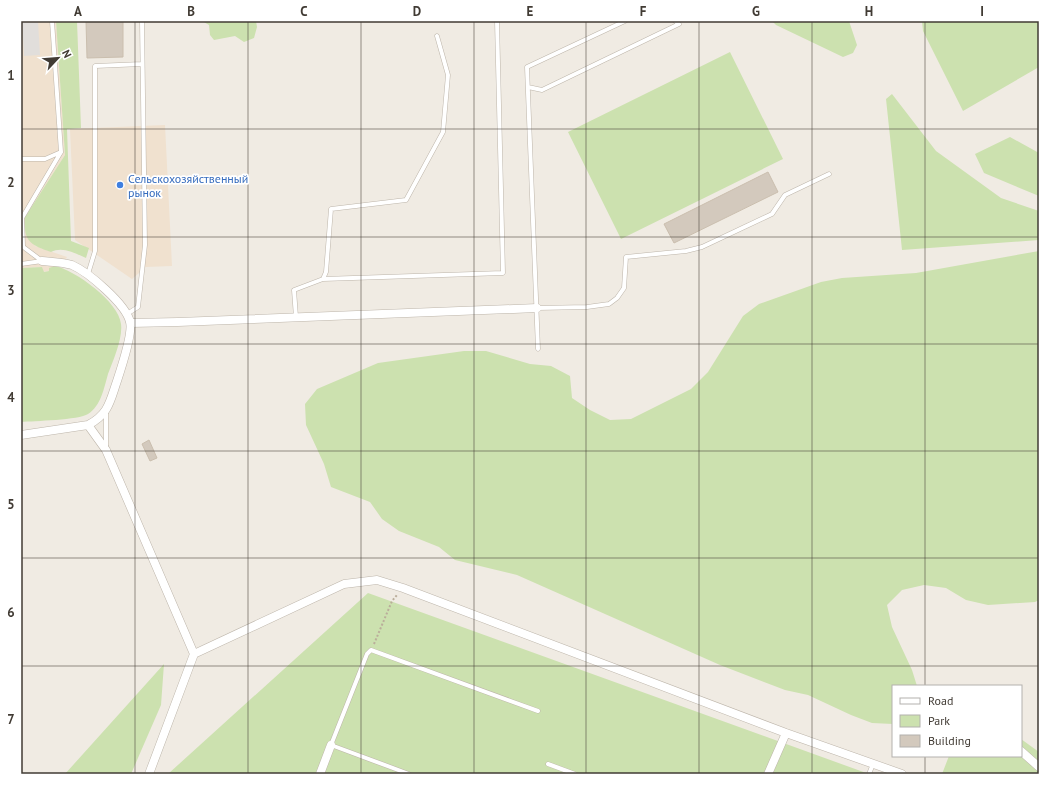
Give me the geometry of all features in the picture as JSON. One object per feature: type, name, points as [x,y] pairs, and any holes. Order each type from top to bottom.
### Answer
[{"type":"street","points":[[21,435],[88,425],[97,420],[106,410],[119,375],[131,323],[127,314],[115,299],[88,274],[71,265],[42,261]]},
{"type":"street","points":[[131,323],[537,308]]},
{"type":"street","points":[[88,425],[106,450],[194,654],[149,774]]},
{"type":"street","points":[[194,654],[344,584],[376,580],[403,588],[786,733],[902,774]]},
{"type":"street","points":[[768,774],[786,733]]},
{"type":"street","points":[[320,774],[331,745]]},
{"type":"street","points":[[1022,752],[1039,767]]},
{"type":"lane","points":[[42,261],[22,246],[21,219],[61,152],[52,21]]},
{"type":"lane","points":[[127,314],[138,307],[145,245],[142,21]]},
{"type":"lane","points":[[296,317],[294,290],[323,279],[503,273],[497,21]]},
{"type":"lane","points":[[538,349],[527,67],[625,21]]},
{"type":"lane","points":[[528,87],[542,90],[679,24],[675,21]]},
{"type":"lane","points":[[323,279],[326,272],[331,209],[406,200],[443,132],[448,75],[437,36]]},
{"type":"lane","points":[[88,274],[95,251],[95,66],[142,64]]},
{"type":"lane","points":[[21,160],[45,159],[61,152]]},
{"type":"lane","points":[[537,308],[587,307],[609,304],[618,298],[624,288],[626,257],[686,251],[702,247],[772,214],[786,195],[829,174]]},
{"type":"lane","points":[[21,264],[42,261]]},
{"type":"lane","points":[[106,410],[106,450]]},
{"type":"lane","points":[[409,774],[331,745],[367,654],[372,650],[538,711]]},
{"type":"lane","points":[[548,764],[575,774]]},
{"type":"lane","points":[[869,774],[873,764]]},
{"type":"path","points":[[372,650],[392,601],[403,588]]},
{"type":"shaded area","points":[[21,21],[56,21],[65,155],[25,217],[35,246],[67,257],[61,267],[55,266],[49,271],[43,272],[42,267],[21,268]]},
{"type":"shaded area","points":[[22,21],[38,21],[40,55],[24,56]]},
{"type":"shaded area","name":"Сельскохозяйственный рынок","points":[[165,125],[172,266],[146,267],[132,279],[75,240],[70,129]]},
{"type":"green space","points":[[56,21],[77,21],[81,128],[67,129],[71,241],[89,248],[86,258],[64,250],[55,250],[51,252],[38,247],[29,241],[25,232],[25,217],[65,155]]},
{"type":"green space","points":[[202,21],[256,21],[257,27],[254,38],[244,42],[235,36],[214,40],[210,35],[209,25]]},
{"type":"green space","points":[[772,21],[849,21],[857,45],[853,53],[843,57],[776,25]]},
{"type":"green space","points":[[922,21],[1039,21],[1039,67],[963,111],[923,31]]},
{"type":"green space","points":[[730,52],[783,159],[621,239],[568,132]]},
{"type":"green space","points":[[892,94],[936,151],[1001,198],[1039,211],[1039,240],[902,250],[886,99]]},
{"type":"green space","points":[[1010,137],[1039,153],[1039,196],[984,173],[975,154]]},
{"type":"green space","points":[[1039,251],[1039,600],[1035,602],[988,605],[966,600],[946,588],[924,585],[902,590],[887,605],[892,627],[912,670],[917,685],[892,685],[892,724],[872,723],[808,695],[785,690],[720,665],[517,575],[455,560],[439,547],[399,531],[382,519],[370,502],[331,487],[324,464],[306,425],[305,404],[317,389],[378,363],[464,351],[486,351],[530,364],[551,366],[570,376],[572,398],[590,410],[610,420],[631,419],[691,389],[708,372],[743,316],[759,304],[821,282],[842,278],[916,273]]},
{"type":"green space","points":[[55,266],[84,280],[105,297],[113,306],[118,315],[121,324],[121,336],[99,402],[92,411],[76,418],[21,422],[21,268],[42,267],[44,272],[49,271],[49,268]]},
{"type":"green space","points":[[368,593],[869,774],[168,774]]},
{"type":"green space","points":[[164,664],[161,705],[131,774],[65,774]]},
{"type":"green space","points":[[1022,740],[1039,752],[1039,774],[942,774],[949,757],[1022,757]]},
{"type":"building","points":[[86,21],[123,21],[123,57],[87,58]]},
{"type":"building","points":[[768,172],[778,192],[674,243],[664,224]]},
{"type":"building","points":[[149,440],[157,458],[150,461],[142,444]]},
{"type":"place","name":"Сельскохозяйственный рынок","points":[[120,185]]}]
